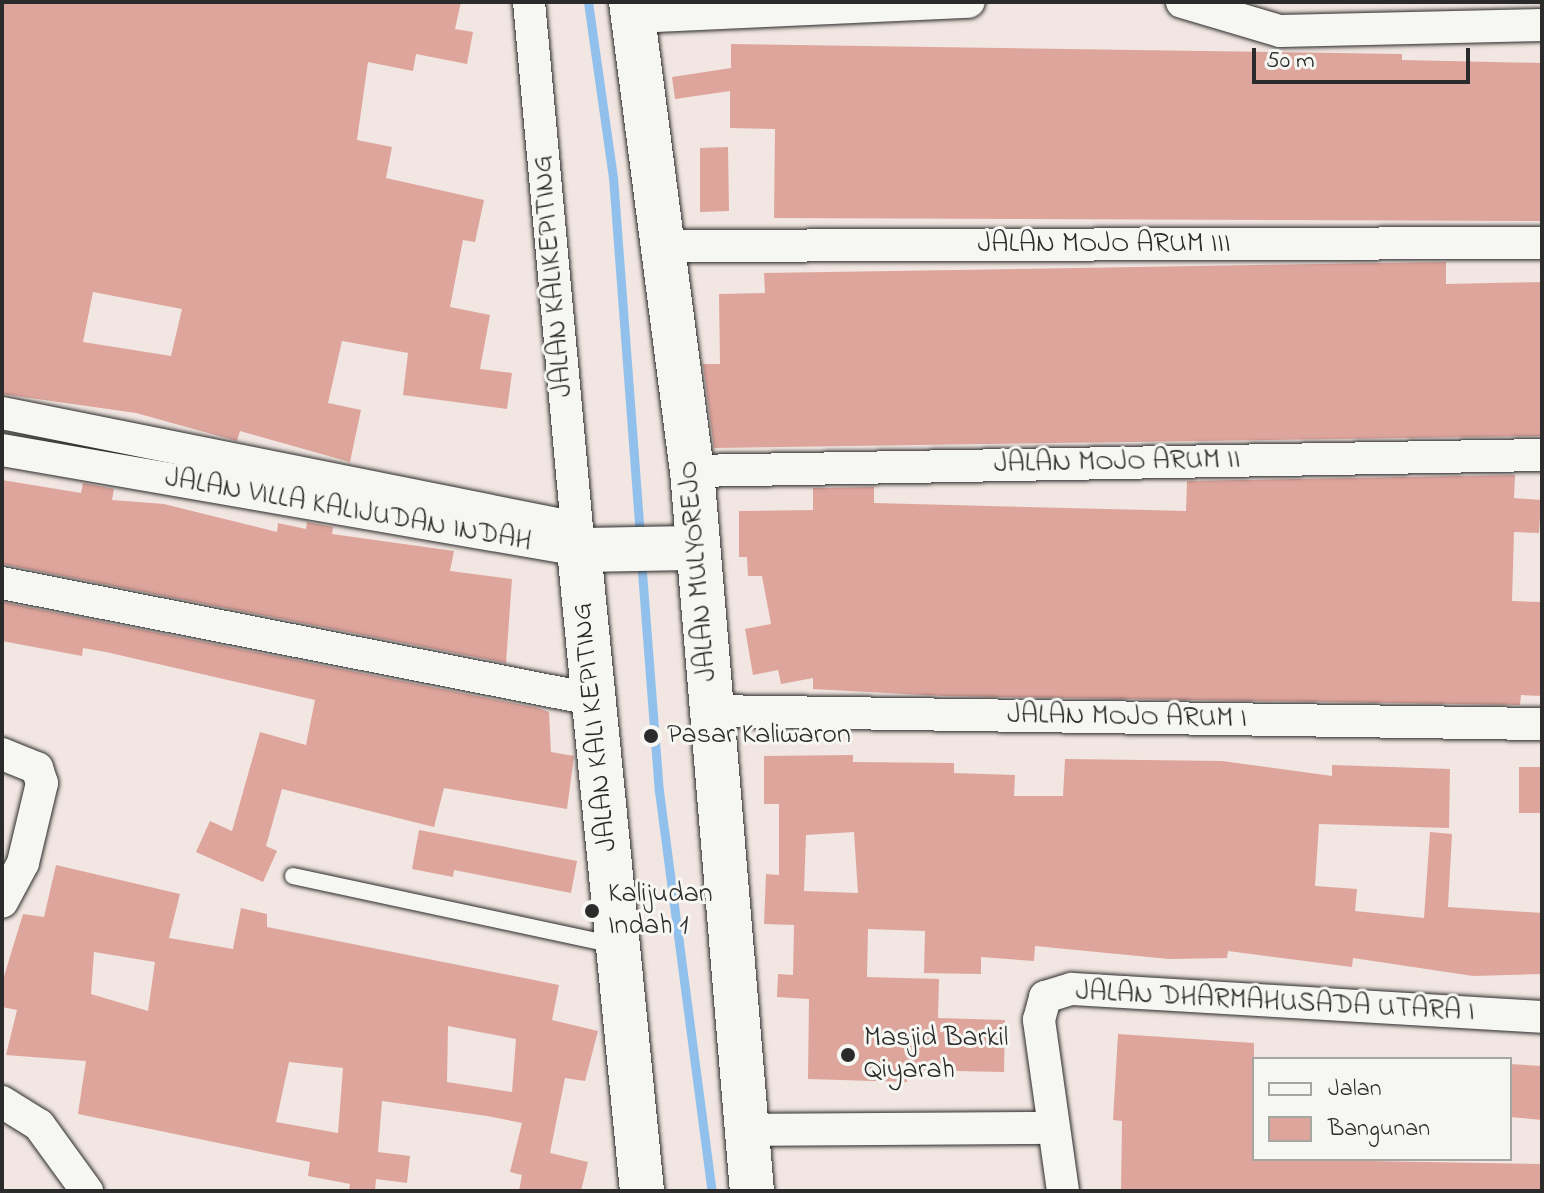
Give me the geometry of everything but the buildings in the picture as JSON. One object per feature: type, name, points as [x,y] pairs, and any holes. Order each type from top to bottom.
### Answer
[{"type":"main road","name":"JALAN MULYOREJO","points":[[641,12],[692,471],[674,548],[711,711],[752,1191]]},
{"type":"main road","name":"JALAN VILLA KALIJUDAN INDAH","points":[[587,542],[674,548]]},
{"type":"main road","name":"JALAN KALI KEPITING","points":[[587,542],[591,699],[621,946],[642,1191]]},
{"type":"street","name":"JALAN KALIKEPITING","points":[[529,2],[587,542]]},
{"type":"street","points":[[641,12],[969,2]]},
{"type":"street","points":[[1182,2],[1280,31],[1542,25]]},
{"type":"street","name":"JALAN MOJO ARUM III","points":[[666,246],[1542,243]]},
{"type":"street","name":"JALAN VILLA KALIJUDAN INDAH","points":[[2,413],[587,542]]},
{"type":"street","name":"JALAN VILLA KALIJUDAN INDAH","points":[[2,450],[587,542]]},
{"type":"street","name":"JALAN MOJO ARUM II","points":[[692,471],[1542,455]]},
{"type":"street","points":[[2,583],[591,699]]},
{"type":"street","name":"JALAN MOJO ARUM I","points":[[711,711],[1542,724]]},
{"type":"street","points":[[2,754],[37,768],[42,783],[23,863],[2,902]]},
{"type":"street","name":"JALAN DHARMAHUSADA UTARA I","points":[[1063,1191],[1050,1128],[1039,1020],[1045,997],[1072,989],[1542,1017]]},
{"type":"street","points":[[2,1102],[39,1125],[87,1191]]},
{"type":"street","points":[[748,1130],[1050,1128]]},
{"type":"lane","points":[[293,876],[621,946]]},
{"type":"waterway","points":[[588,2],[613,177],[640,536]]},
{"type":"waterway","points":[[641,559],[659,791],[712,1191]]},
{"type":"place","name":"Pasar Kaliwaron","points":[[651,736]]},
{"type":"place","name":"Kalijudan Indah 1","points":[[592,911]]},
{"type":"place","name":"Masjid Barkil Qiyarah","points":[[848,1055]]}]
